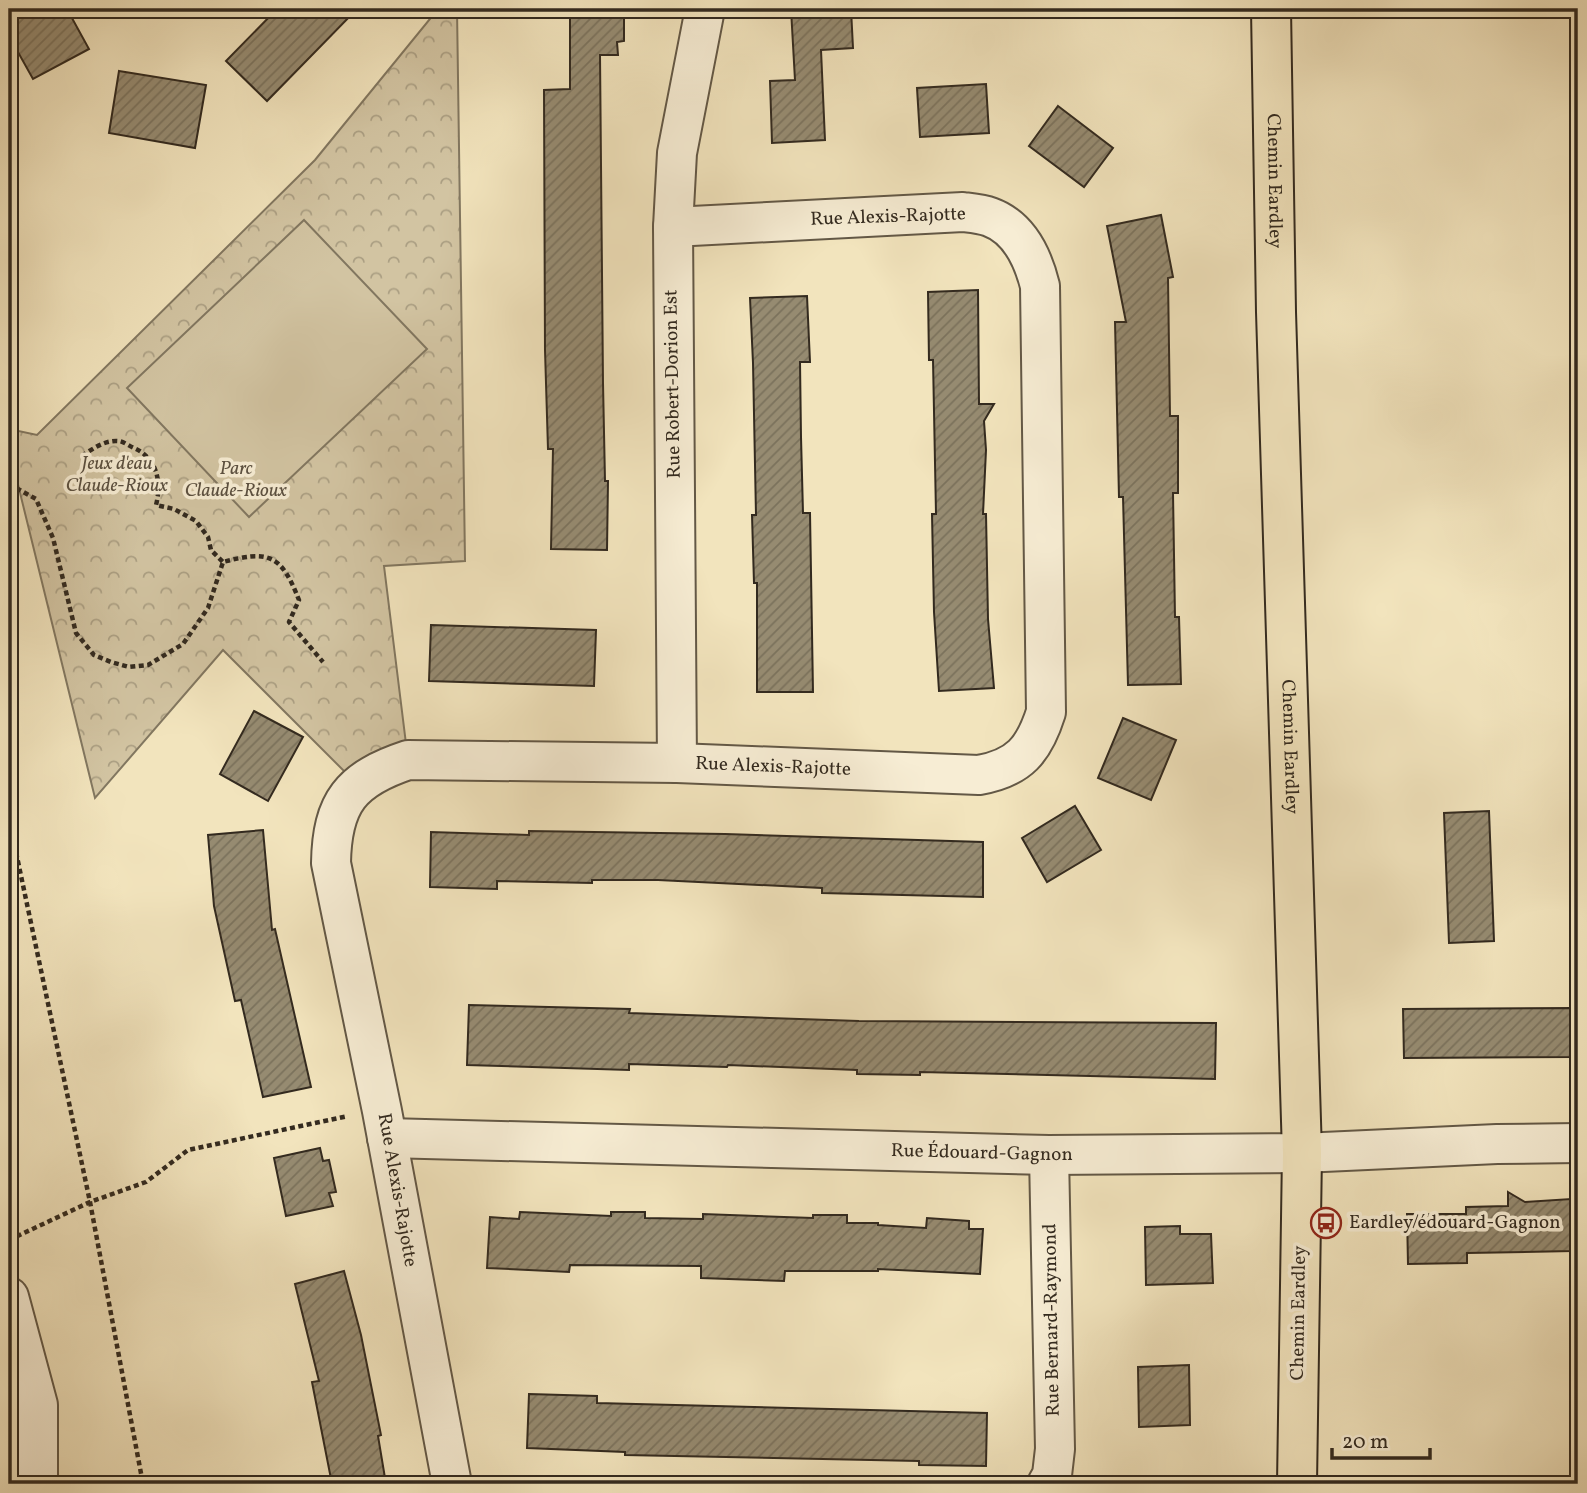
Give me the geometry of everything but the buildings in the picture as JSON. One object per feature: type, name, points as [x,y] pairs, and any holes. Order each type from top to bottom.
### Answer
[{"type":"main road","name":"Chemin Eardley","points":[[1271,9],[1276,312],[1302,1153],[1297,1484]]},
{"type":"street","name":"Rue Robert-Dorion Est","points":[[677,763],[673,227],[677,153],[705,9]]},
{"type":"street","name":"Rue Alexis-Rajotte","points":[[452,1484],[373,1126],[331,863],[331,840],[345,799],[375,772],[408,760],[677,763],[979,775],[999,772],[1015,763],[1040,732],[1046,712],[1040,286],[1035,263],[1026,245],[1011,230],[991,217],[963,212],[673,227]]},
{"type":"street","name":"Rue Édouard-Gagnon","points":[[373,1126],[1049,1155],[1302,1153],[1578,1143]]},
{"type":"street","name":"Rue Bernard-Raymond","points":[[1047,1484],[1052,1475],[1055,1449],[1049,1155]]},
{"type":"street","points":[[9,1297],[38,1405],[38,1476],[35,1484]]},
{"type":"path","points":[[82,456],[99,445],[118,441],[141,451],[156,468],[160,490],[156,505],[174,509],[196,521],[208,537],[211,550],[223,562]]},
{"type":"path","points":[[9,484],[36,499],[53,538],[76,634],[94,655],[111,662],[129,667],[148,665],[183,645],[208,608],[223,562]]},
{"type":"path","points":[[223,562],[252,555],[274,558],[291,578],[299,600],[289,622],[323,662]]},
{"type":"path","points":[[9,819],[90,1202],[143,1484]]},
{"type":"path","points":[[9,1240],[90,1202],[146,1182],[188,1150],[373,1126]]},
{"type":"green space","name":"Parc Claude-Rioux","points":[[438,9],[457,9],[465,561],[384,566],[408,760],[358,785],[223,650],[95,798],[9,448],[9,429],[37,435],[315,160]]},
{"type":"green space","points":[[304,220],[427,349],[249,517],[127,388]]},
{"type":"place","name":"Eardley/édouard-Gagnon","points":[[1326,1223]]},
{"type":"park label","name":"Jeux d'eau Claude-Rioux","points":[[117,475]]}]
